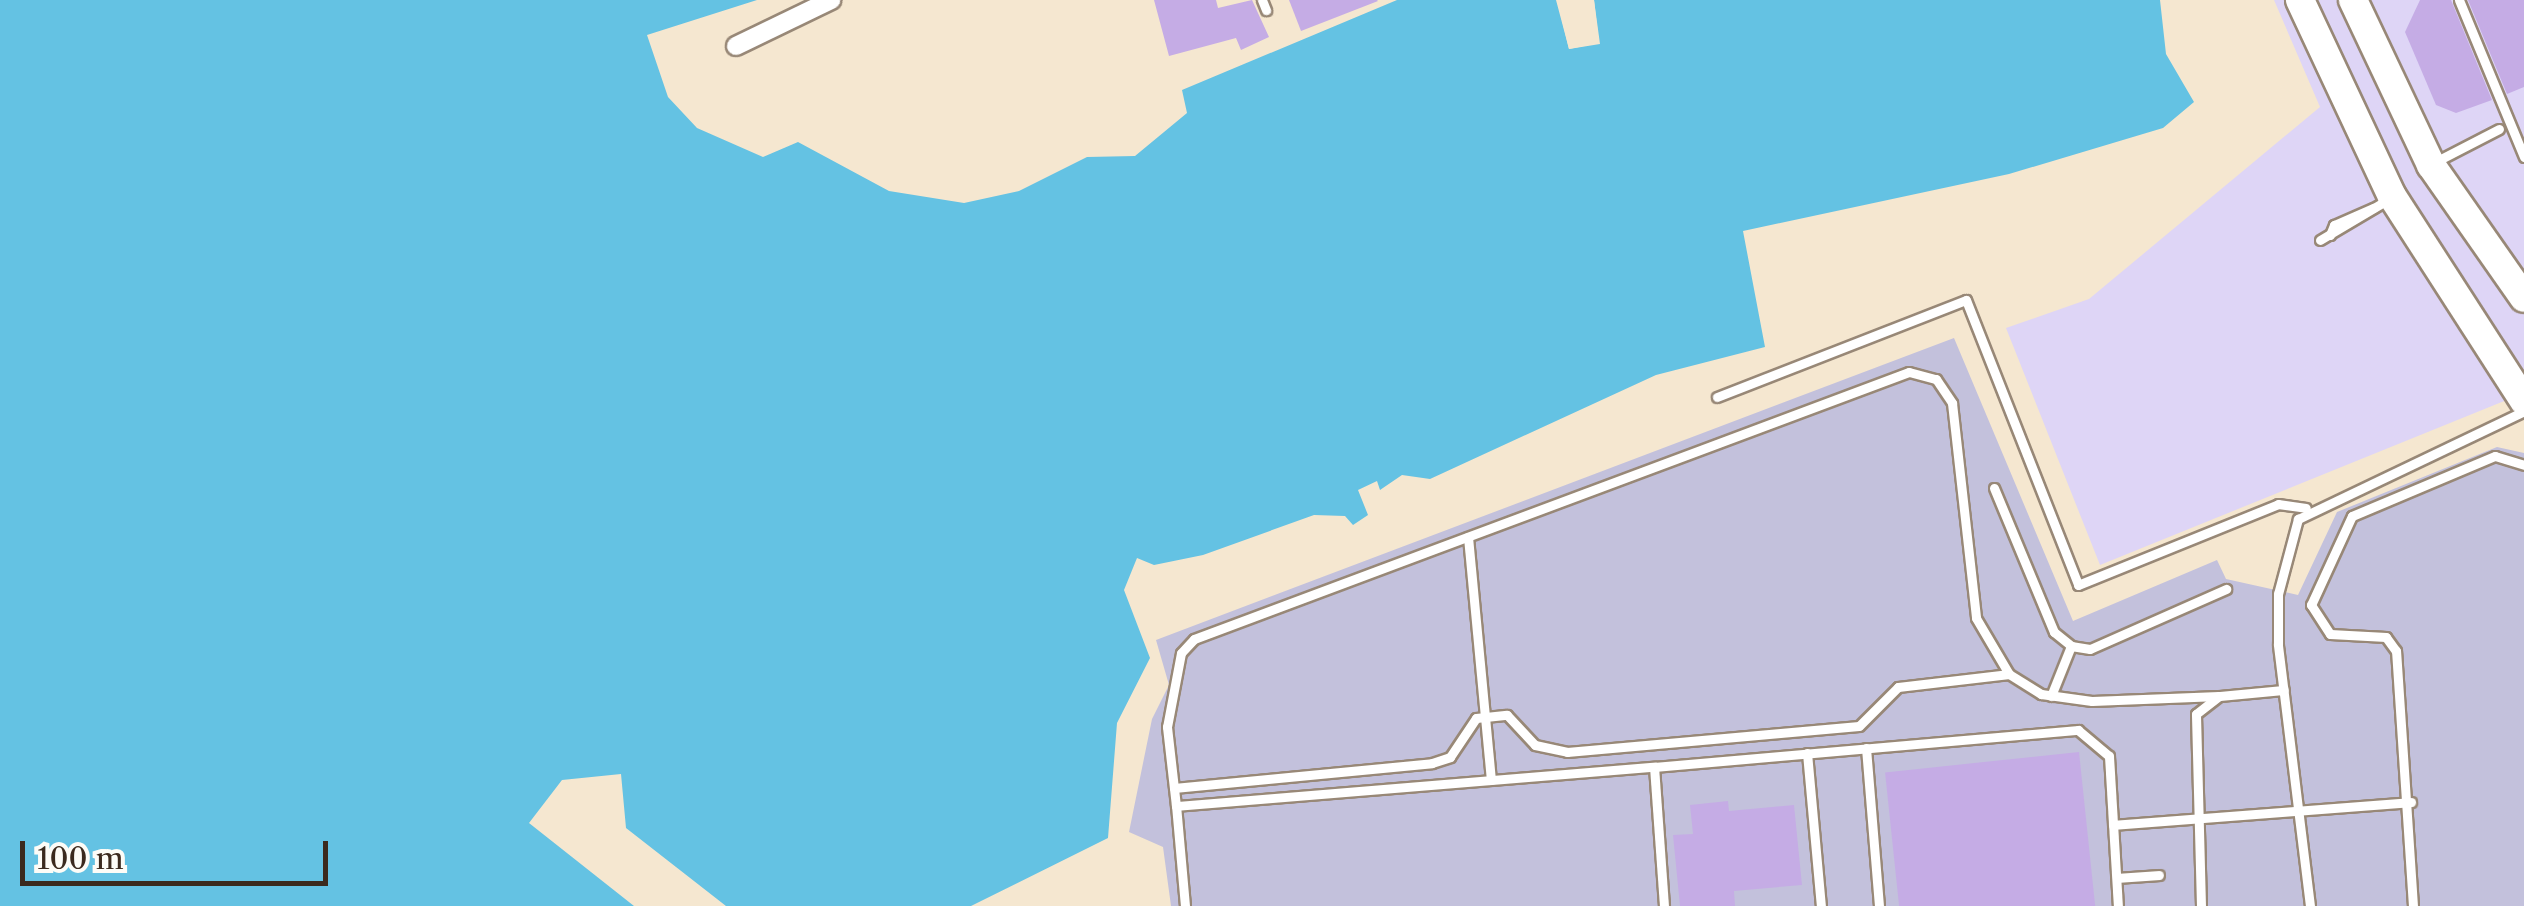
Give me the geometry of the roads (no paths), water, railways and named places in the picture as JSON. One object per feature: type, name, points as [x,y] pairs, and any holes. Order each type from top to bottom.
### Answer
[{"type":"main road","points":[[2300,0],[2383,202],[2524,401]]},
{"type":"main road","points":[[2354,0],[2431,164],[2524,298]]},
{"type":"main road","points":[[2383,202],[2431,164]]},
{"type":"street","points":[[736,46],[831,0]]},
{"type":"lane","points":[[2459,0],[2524,157]]},
{"type":"lane","points":[[2431,164],[2499,129]]},
{"type":"lane","points":[[2325,238],[2383,202]]},
{"type":"lane","points":[[1717,397],[1966,300],[2078,585],[2278,504],[2306,508],[2524,412]]},
{"type":"lane","points":[[1186,906],[1167,727],[1181,653],[1194,639],[1909,372],[1936,378],[1952,403],[1976,618],[2009,674],[2051,696],[2219,696],[2284,690]]},
{"type":"lane","points":[[2414,906],[2411,802],[2396,652],[2386,636],[2330,634],[2310,605],[2352,516],[2495,456],[2524,465]]},
{"type":"lane","points":[[1994,488],[2054,632],[2071,646],[2090,649],[2226,588]]},
{"type":"lane","points":[[2306,508],[2278,594],[2284,690],[2302,811],[2310,906]]},
{"type":"lane","points":[[1468,537],[1491,780]]},
{"type":"lane","points":[[2051,696],[2071,646]]},
{"type":"lane","points":[[1174,788],[1432,763],[1450,757],[1461,731],[1485,717],[1507,715],[1535,745],[1567,752],[1859,726],[1898,687],[2009,674]]},
{"type":"lane","points":[[2201,906],[2196,714],[2219,696]]},
{"type":"lane","points":[[1176,806],[2078,730],[2109,756],[2118,906]]},
{"type":"lane","points":[[1866,748],[1879,906]]},
{"type":"lane","points":[[1807,753],[1821,906]]},
{"type":"lane","points":[[1654,766],[1664,906]]},
{"type":"lane","points":[[2113,825],[2411,802]]},
{"type":"lane","points":[[2117,878],[2160,874]]},
{"type":"water","points":[[0,0],[757,0],[647,35],[668,97],[697,128],[763,157],[798,142],[889,191],[964,203],[1019,191],[1087,157],[1135,156],[1187,113],[1182,90],[1397,0],[1556,0],[1569,49],[1599,43],[1594,0],[2160,0],[2166,54],[2194,102],[2163,128],[2009,174],[1743,231],[1765,347],[1656,375],[1430,479],[1402,475],[1380,490],[1377,481],[1358,490],[1368,515],[1353,525],[1345,516],[1314,515],[1203,555],[1154,565],[1137,558],[1124,590],[1150,658],[1117,723],[1108,838],[971,906],[726,906],[626,828],[621,774],[562,780],[529,823],[634,906],[0,906]]}]
